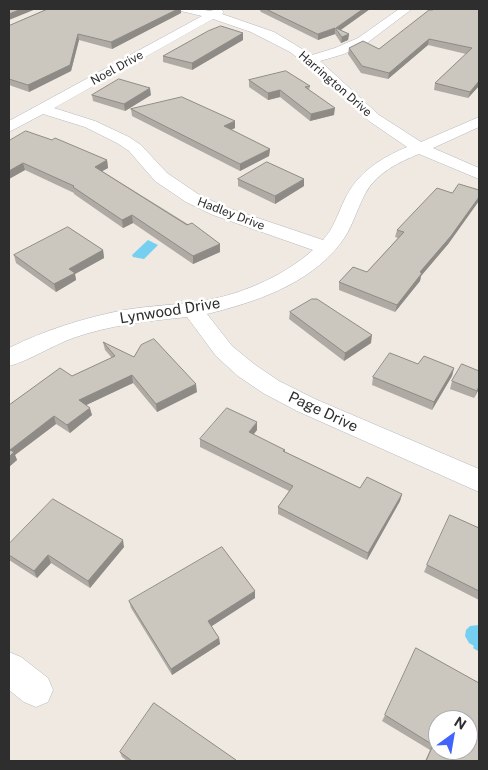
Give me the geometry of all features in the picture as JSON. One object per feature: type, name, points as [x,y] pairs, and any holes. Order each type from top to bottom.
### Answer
[{"type":"street","name":"Harrington Drive","points":[[185,9],[218,12],[276,38],[310,59],[382,125],[419,148],[479,174]]},
{"type":"street","points":[[310,59],[353,47],[370,37],[406,9]]},
{"type":"street","name":"Noel Drive","points":[[9,127],[218,12]]},
{"type":"street","name":"Hadley Drive","points":[[42,109],[90,124],[123,140],[135,148],[161,177],[192,198],[219,211],[326,248]]},
{"type":"street","name":"Lynwood Drive","points":[[9,358],[50,338],[85,326],[127,317],[192,309],[230,300],[263,289],[291,275],[315,259],[326,248],[342,227],[353,197],[366,179],[384,165],[479,121]]},
{"type":"street","name":"Page Drive","points":[[192,309],[224,351],[246,370],[271,387],[306,405],[479,481]]},
{"type":"street","points":[[9,669],[36,690]]},
{"type":"water","points":[[148,240],[158,245],[144,259],[133,257],[132,255]]},
{"type":"water","points":[[479,625],[478,651],[473,648],[474,646],[469,643],[465,636],[466,630],[470,626]]},
{"type":"building","points":[[9,9],[21,9],[9,14]]},
{"type":"building","points":[[48,9],[178,9],[111,42],[78,34],[70,65],[28,85],[9,79],[9,26]]},
{"type":"building","points":[[266,9],[363,9],[336,28],[349,34],[342,37],[335,28],[318,34]]},
{"type":"building","points":[[479,9],[479,81],[470,92],[435,83],[472,48],[429,39],[389,73],[362,66],[349,48],[363,41],[379,49],[429,10]]},
{"type":"building","points":[[221,26],[243,33],[192,63],[163,56],[208,31]]},
{"type":"building","points":[[286,71],[310,86],[305,87],[335,108],[311,114],[280,90],[268,93],[249,80]]},
{"type":"building","points":[[119,79],[150,88],[124,104],[92,95]]},
{"type":"building","points":[[182,97],[235,121],[224,126],[270,149],[240,164],[131,109]]},
{"type":"building","points":[[26,131],[52,140],[55,138],[107,160],[95,167],[187,225],[192,223],[220,244],[193,256],[132,215],[122,220],[74,186],[23,163],[9,171],[9,141]]},
{"type":"building","points":[[267,162],[304,179],[275,196],[238,179]]},
{"type":"building","points":[[459,184],[479,190],[479,197],[451,236],[420,272],[422,273],[397,305],[339,282],[353,267],[367,272],[404,232],[397,230],[437,188],[452,193]]},
{"type":"building","points":[[68,227],[103,250],[69,269],[75,273],[54,284],[14,255]]},
{"type":"building","points":[[312,299],[317,299],[372,335],[345,353],[290,312]]},
{"type":"building","points":[[154,339],[196,384],[156,404],[132,375],[79,400],[90,408],[67,425],[54,416],[10,450],[14,452],[9,457],[9,405],[60,368],[72,376],[115,356],[103,342],[134,357],[141,345]]},
{"type":"building","points":[[390,353],[418,364],[424,356],[454,368],[434,402],[373,377]]},
{"type":"building","points":[[462,364],[479,371],[477,391],[452,381]]},
{"type":"building","points":[[227,408],[257,422],[249,432],[285,450],[283,451],[360,488],[367,477],[402,494],[368,553],[278,507],[293,486],[200,439]]},
{"type":"building","points":[[53,499],[123,540],[88,581],[48,555],[34,571],[9,555],[9,544]]},
{"type":"building","points":[[450,515],[479,528],[479,591],[427,565]]},
{"type":"building","points":[[222,547],[255,591],[208,621],[219,638],[171,669],[129,601]]},
{"type":"building","points":[[416,648],[479,683],[478,737],[478,710],[428,710],[428,742],[385,715]]},
{"type":"building","points":[[154,703],[236,760],[235,761],[132,761],[120,752]]},
{"type":"building","points":[[479,738],[479,761],[426,761],[428,756],[428,760],[478,760]]}]
